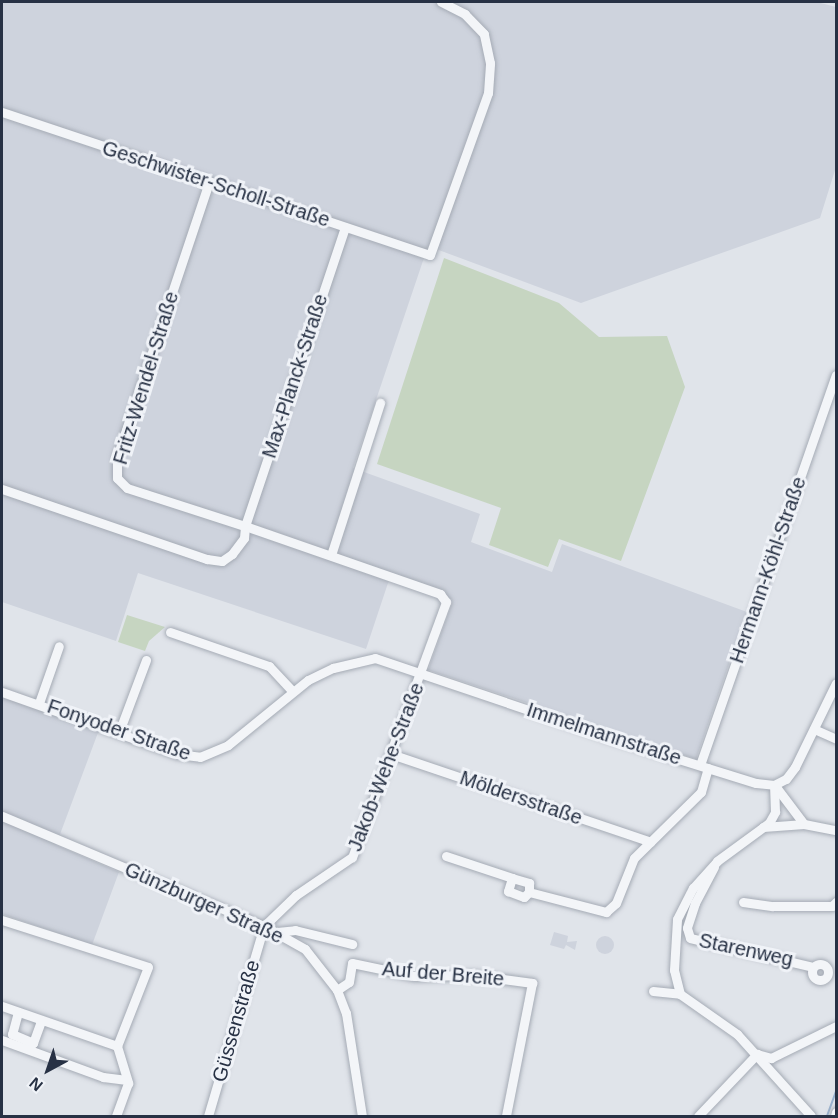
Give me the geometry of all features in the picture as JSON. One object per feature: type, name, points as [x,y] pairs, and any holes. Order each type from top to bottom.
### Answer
[{"type":"street","name":"Geschwister-Scholl-Straße","points":[[2,112],[430,255],[488,93],[490,63],[484,34],[465,14],[441,2]]},
{"type":"street","name":"Fritz-Wendel-Straße","points":[[209,182],[115,467],[117,478],[126,488],[331,555]]},
{"type":"street","name":"Max-Planck-Straße","points":[[2,489],[207,559],[222,561],[232,554],[244,538],[245,525],[345,227]]},
{"type":"street","name":"Hermann-Köhl-Straße","points":[[529,892],[606,912],[616,903],[634,858],[701,792],[704,766],[837,375]]},
{"type":"street","points":[[331,555],[380,403]]},
{"type":"street","name":"Jakob-Wehe-Straße","points":[[264,926],[296,895],[352,857],[445,608],[446,602],[440,594],[331,555]]},
{"type":"street","points":[[170,632],[269,666],[291,690]]},
{"type":"street","points":[[39,703],[59,646]]},
{"type":"street","name":"Fonyoder Straße","points":[[2,692],[39,703],[177,754],[200,757],[228,745],[291,690],[333,668],[375,658],[422,674]]},
{"type":"street","points":[[120,732],[146,660]]},
{"type":"street","name":"Immelmannstraße","points":[[422,674],[704,766],[774,785]]},
{"type":"street","points":[[774,785],[786,779],[837,683]]},
{"type":"street","points":[[814,729],[837,739]]},
{"type":"street","name":"Möldersstraße","points":[[391,754],[651,842]]},
{"type":"street","points":[[774,785],[804,824]]},
{"type":"street","points":[[680,994],[674,970],[677,919],[693,888],[717,861],[761,828],[775,812],[774,785]]},
{"type":"street","name":"Günzburger Straße","points":[[2,816],[264,926],[305,949],[338,990],[357,1071],[362,1116]]},
{"type":"street","points":[[761,828],[804,824],[837,830]]},
{"type":"street","points":[[446,856],[529,883],[529,892],[524,897],[508,891],[512,878]]},
{"type":"street","name":"Starenweg","points":[[717,861],[695,903],[687,928],[690,938],[813,967]]},
{"type":"street","points":[[743,902],[773,906],[832,906],[837,902]]},
{"type":"street","points":[[2,920],[148,967],[117,1046],[127,1080],[117,1116]]},
{"type":"street","name":"Güssenstraße","points":[[208,1116],[264,926]]},
{"type":"street","points":[[277,932],[295,930],[352,944]]},
{"type":"street","name":"Auf der Breite","points":[[338,990],[349,982],[352,963],[414,976],[473,975],[532,983],[506,1116]]},
{"type":"street","points":[[653,991],[680,994],[737,1034],[811,1116]]},
{"type":"street","points":[[2,1006],[117,1046]]},
{"type":"street","points":[[18,1012],[12,1034],[33,1043],[41,1021]]},
{"type":"street","points":[[756,1054],[771,1058],[837,1026]]},
{"type":"street","points":[[2,1040],[103,1077],[127,1080]]},
{"type":"street","points":[[698,1116],[756,1054]]},
{"type":"shaded area","points":[[2,2],[817,2],[836,7],[836,167],[820,218],[581,303],[428,246],[353,468],[480,514],[471,542],[552,572],[562,544],[747,612],[696,759],[428,670],[452,603],[389,580],[366,649],[138,573],[116,641],[2,602]]},
{"type":"shaded area","points":[[3,697],[99,730],[56,845],[119,872],[92,945],[2,914]]},
{"type":"shaded area","points":[[554,932],[568,936],[567,942],[577,941],[575,950],[566,945],[564,949],[550,945]]},
{"type":"shaded area","points":[[605,936],[611,939],[614,945],[611,951],[605,954],[599,951],[596,945],[599,939]]},
{"type":"green space","points":[[444,258],[559,303],[599,337],[667,336],[685,387],[621,561],[559,539],[548,567],[489,545],[501,508],[377,464]]},
{"type":"green space","points":[[127,615],[165,627],[149,641],[145,651],[118,642]]},
{"type":"waterway","points":[[827,1116],[836,1091]]}]
